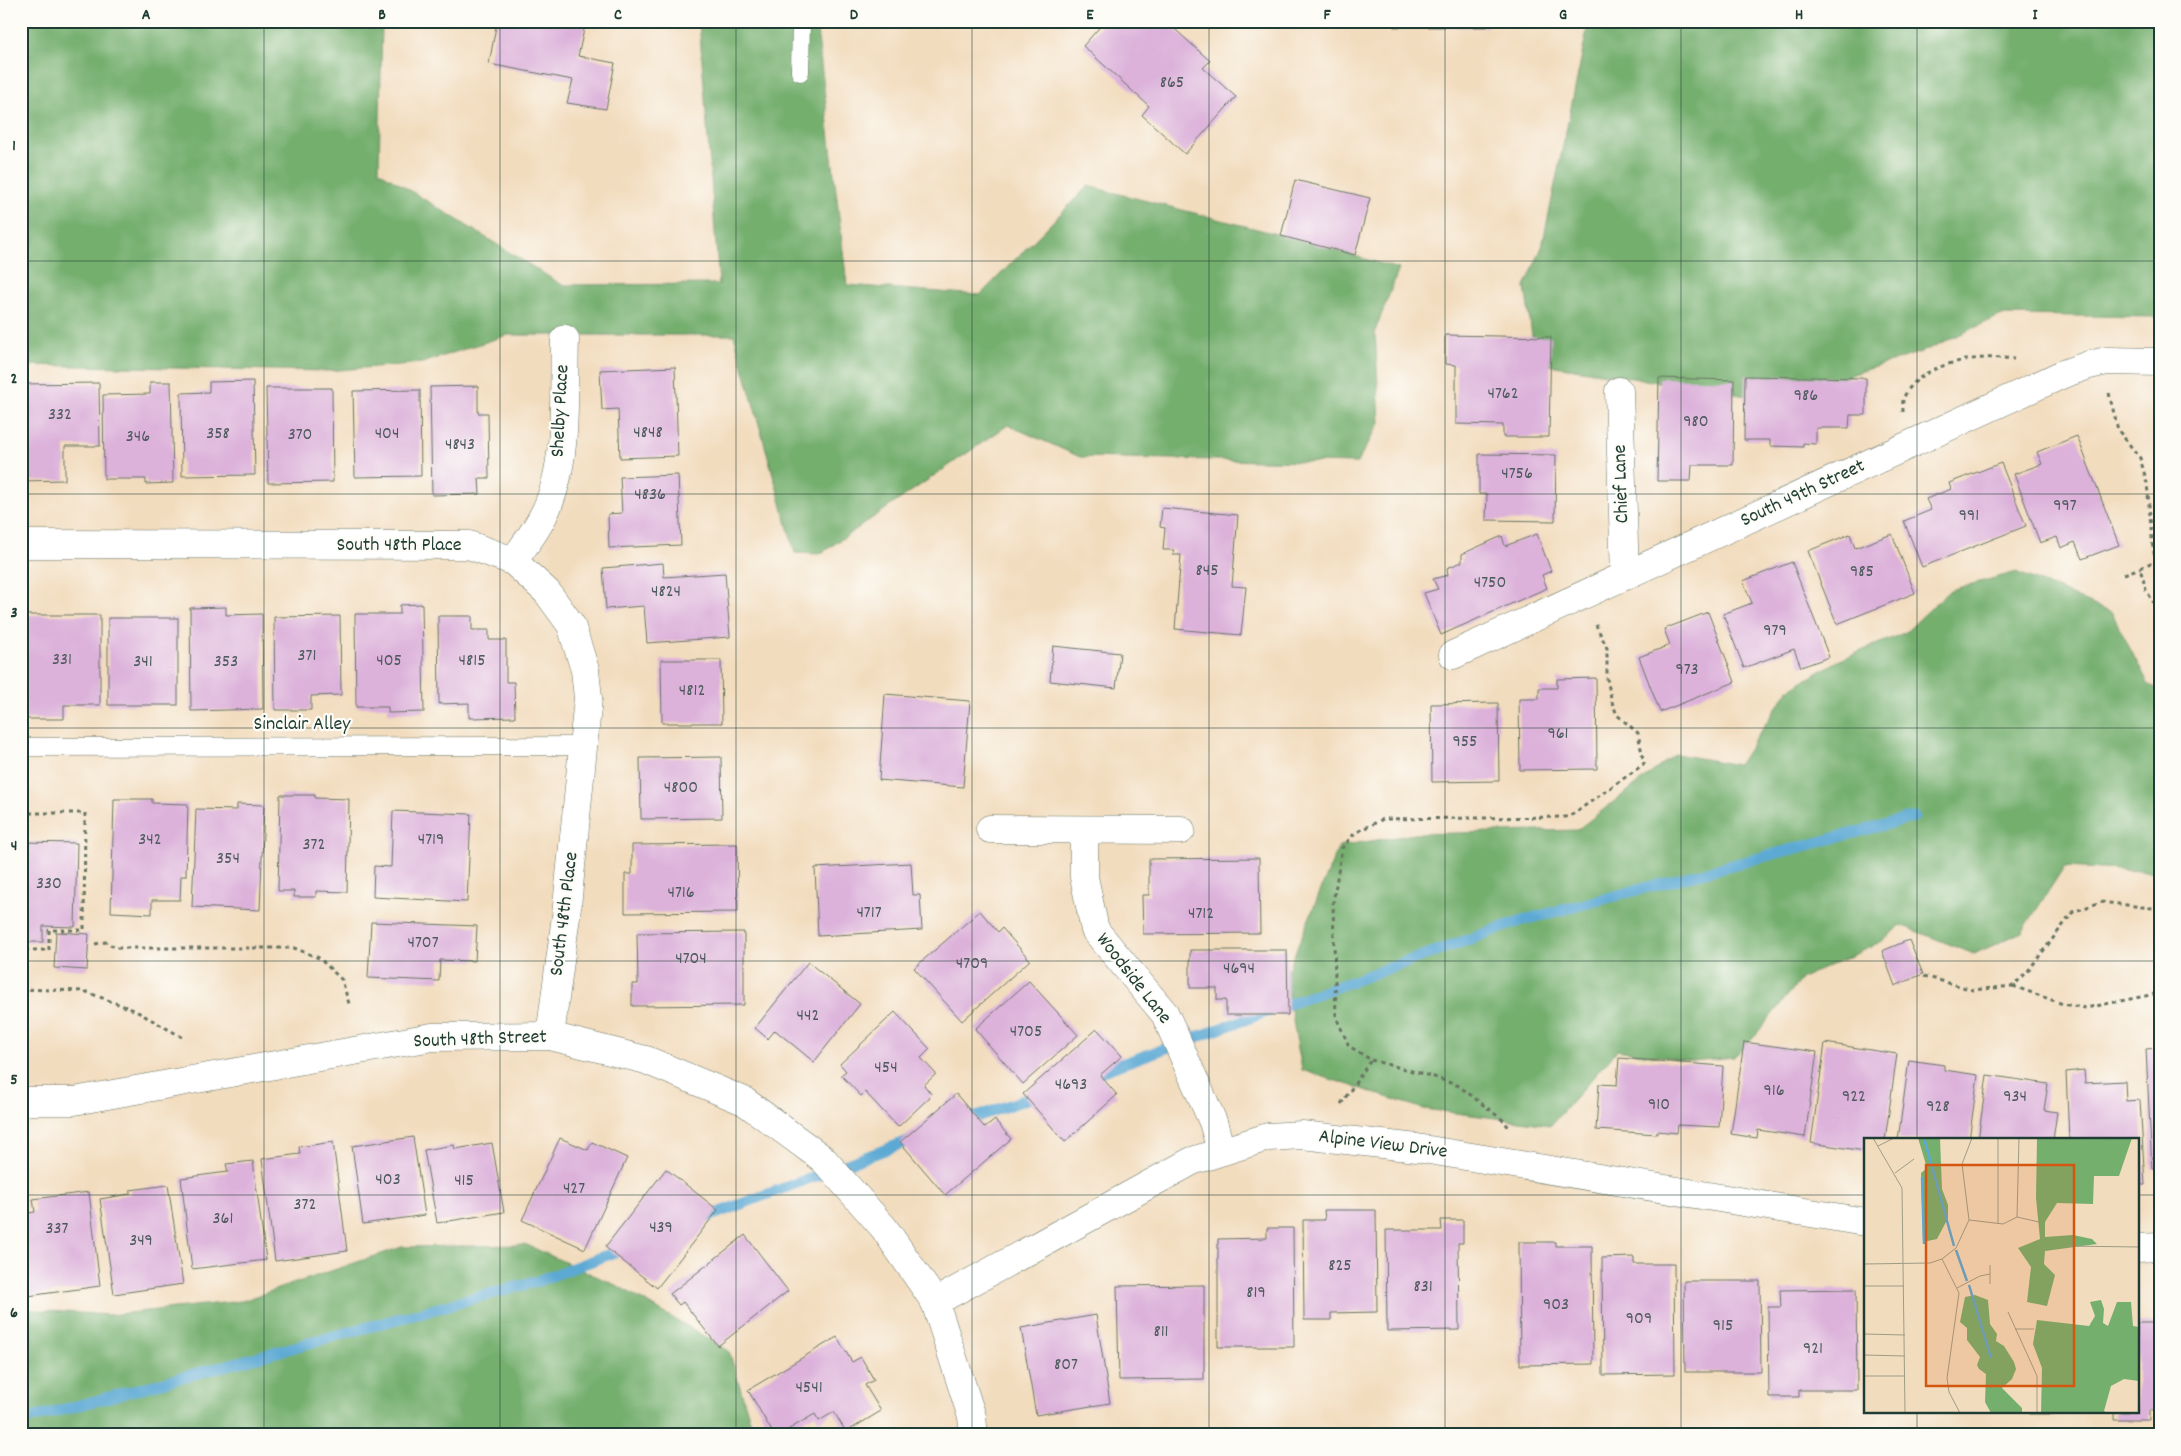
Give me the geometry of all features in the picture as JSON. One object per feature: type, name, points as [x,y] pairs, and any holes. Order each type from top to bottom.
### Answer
[{"type":"street","name":"Shelby Place","points":[[513,561],[536,530],[547,508],[562,455],[565,339]]},
{"type":"street","name":"South 49th Street","points":[[1453,655],[2063,374],[2107,361],[2160,362]]},
{"type":"street","name":"Chief Lane","points":[[1619,391],[1625,576]]},
{"type":"street","name":"South 48th Place","points":[[21,544],[469,545],[513,561],[547,592],[571,625],[585,670],[588,698],[566,916],[550,1036]]},
{"type":"street","points":[[990,829],[1182,830]]},
{"type":"street","name":"Woodside Lane","points":[[1084,830],[1084,877],[1094,930],[1165,1014],[1213,1122],[1221,1150]]},
{"type":"street","name":"South 48th Street","points":[[21,1101],[74,1101],[432,1037],[550,1036],[646,1060],[744,1100],[823,1159],[884,1228],[935,1302],[972,1417],[974,1435]]},
{"type":"street","name":"Alpine View Drive","points":[[935,1302],[1192,1161],[1221,1150],[1268,1137],[1311,1136],[1417,1148],[1505,1161],[1864,1222]]},
{"type":"street","points":[[2138,1248],[2160,1247]]},
{"type":"lane","points":[[800,72],[801,21]]},
{"type":"lane","name":"Sinclair Alley","points":[[21,747],[583,746]]},
{"type":"path","points":[[1903,416],[1903,398],[1912,384],[1931,370],[1980,359],[2002,358],[2020,360]]},
{"type":"path","points":[[2109,392],[2118,430],[2140,458],[2147,483],[2153,550],[2158,560],[2124,574]]},
{"type":"path","points":[[2140,568],[2146,590],[2160,613]]},
{"type":"path","points":[[1510,1129],[1504,1121],[1459,1086],[1434,1077],[1370,1060],[1349,1046],[1336,1016],[1332,903],[1342,848],[1356,833],[1383,819],[1569,817],[1644,764],[1638,733],[1617,715],[1612,702],[1607,679],[1607,648],[1596,624]]},
{"type":"path","points":[[21,813],[84,813],[84,930],[50,930],[50,950],[21,950]]},
{"type":"path","points":[[2013,986],[2028,971],[2073,912],[2102,902],[2160,909]]},
{"type":"path","points":[[95,944],[106,942],[116,948],[294,948],[320,958],[342,980],[350,1007]]},
{"type":"path","points":[[1924,976],[1973,990],[2013,986],[2063,1004],[2086,1008],[2160,993]]},
{"type":"path","points":[[21,989],[84,991],[134,1010],[182,1037]]},
{"type":"path","points":[[1341,1104],[1370,1060]]},
{"type":"green space","points":[[21,21],[382,21],[379,171],[562,285],[719,284],[699,21],[816,21],[847,285],[980,295],[1088,186],[1304,241],[1399,269],[1375,331],[1380,423],[1357,463],[1080,457],[1008,425],[820,554],[795,553],[734,335],[507,335],[422,363],[327,371],[21,365]]},
{"type":"green space","points":[[1589,21],[2160,21],[2160,317],[2002,315],[1924,351],[1773,400],[1536,363],[1525,287],[1542,247]]},
{"type":"green space","points":[[2017,572],[2112,613],[2148,684],[2160,690],[2160,872],[2064,867],[2022,932],[1974,954],[1901,925],[1878,944],[1802,978],[1757,1033],[1734,1057],[1692,1061],[1617,1050],[1551,1125],[1424,1109],[1302,1070],[1285,977],[1339,846],[1415,834],[1577,830],[1676,754],[1738,765],[1788,690],[1838,661],[1906,632],[1950,590]]},
{"type":"green space","points":[[527,1245],[620,1287],[729,1351],[750,1420],[752,1435],[21,1435],[21,1309],[109,1315],[242,1301],[402,1247]]},
{"type":"building","points":[[497,21],[586,21],[578,56],[615,63],[606,109],[567,103],[573,80],[489,64]]},
{"type":"building","points":[[1105,21],[1166,21],[1210,61],[1203,68],[1236,97],[1185,154],[1142,115],[1149,106],[1083,46]]},
{"type":"building","points":[[1394,21],[1487,21],[1487,27],[1394,27]]},
{"type":"building","points":[[1295,180],[1370,198],[1355,255],[1281,236]]},
{"type":"building","points":[[1445,335],[1551,337],[1549,437],[1503,437],[1503,425],[1456,424],[1456,365],[1445,364]]},
{"type":"building","points":[[675,367],[678,456],[620,458],[618,409],[602,410],[600,370]]},
{"type":"building","points":[[1745,376],[1866,378],[1866,415],[1850,415],[1849,428],[1816,428],[1816,444],[1803,443],[1803,447],[1770,446],[1770,440],[1744,440]]},
{"type":"building","points":[[1659,378],[1734,380],[1733,465],[1692,465],[1691,481],[1657,481]]},
{"type":"building","points":[[253,381],[255,475],[182,476],[181,393],[209,392],[209,382]]},
{"type":"building","points":[[150,382],[171,382],[173,483],[146,484],[146,479],[104,479],[103,395],[150,394]]},
{"type":"building","points":[[99,383],[100,446],[65,446],[65,480],[21,481],[21,384]]},
{"type":"building","points":[[478,386],[478,413],[488,413],[489,478],[479,478],[480,494],[432,495],[430,387]]},
{"type":"building","points":[[266,388],[332,388],[333,482],[268,483]]},
{"type":"building","points":[[420,390],[421,476],[355,477],[353,391]]},
{"type":"building","points":[[2077,436],[2119,545],[2082,559],[2075,542],[2061,548],[2057,537],[2040,543],[2014,474],[2042,464],[2037,452]]},
{"type":"building","points":[[1479,454],[1556,455],[1555,521],[1486,520],[1487,494],[1479,494]]},
{"type":"building","points":[[2001,463],[2026,526],[1922,567],[1904,521],[1931,510],[1926,499],[1951,489],[1949,483]]},
{"type":"building","points":[[678,475],[681,545],[609,548],[608,514],[622,513],[620,477]]},
{"type":"building","points":[[1162,508],[1238,515],[1232,586],[1246,587],[1241,635],[1175,629],[1181,555],[1173,555],[1174,550],[1163,550],[1165,528],[1160,527]]},
{"type":"building","points":[[1537,534],[1551,571],[1542,575],[1547,588],[1441,635],[1424,593],[1438,589],[1433,579],[1448,575],[1447,568],[1462,562],[1462,554],[1502,536],[1505,546]]},
{"type":"building","points":[[1850,534],[1855,548],[1892,534],[1915,593],[1837,624],[1808,551]]},
{"type":"building","points":[[1792,562],[1829,657],[1801,667],[1794,649],[1744,668],[1723,614],[1752,603],[1743,581]]},
{"type":"building","points":[[663,563],[664,577],[725,573],[730,637],[647,643],[644,606],[606,609],[603,568]]},
{"type":"building","points":[[422,604],[424,712],[388,713],[388,707],[356,707],[355,614],[400,614],[400,605]]},
{"type":"building","points":[[226,607],[226,615],[262,614],[263,709],[191,711],[190,608]]},
{"type":"building","points":[[1708,612],[1735,682],[1660,712],[1639,657],[1670,645],[1664,629]]},
{"type":"building","points":[[25,615],[100,615],[100,705],[64,705],[64,719],[25,719]]},
{"type":"building","points":[[340,616],[341,695],[311,696],[311,710],[275,710],[274,617]]},
{"type":"building","points":[[438,616],[472,616],[472,630],[489,630],[489,640],[506,640],[506,682],[514,682],[515,717],[469,718],[469,703],[439,704]]},
{"type":"building","points":[[108,618],[178,618],[178,705],[108,705]]},
{"type":"building","points":[[1053,646],[1120,653],[1116,688],[1050,681]]},
{"type":"building","points":[[661,660],[721,660],[722,723],[662,723]]},
{"type":"building","points":[[1596,678],[1597,769],[1520,770],[1519,699],[1539,699],[1539,688],[1557,688],[1557,679]]},
{"type":"building","points":[[885,694],[970,701],[963,787],[879,780]]},
{"type":"building","points":[[1498,703],[1499,781],[1432,782],[1431,704]]},
{"type":"building","points":[[721,757],[722,818],[641,819],[640,758]]},
{"type":"building","points":[[280,795],[315,795],[315,798],[349,799],[347,892],[316,891],[316,897],[294,897],[294,891],[278,891]]},
{"type":"building","points":[[114,799],[152,799],[152,803],[188,804],[186,876],[181,876],[180,900],[152,900],[152,914],[111,912]]},
{"type":"building","points":[[237,804],[264,805],[260,910],[192,907],[196,809],[237,810]]},
{"type":"building","points":[[393,811],[471,814],[467,902],[373,897],[374,866],[391,867]]},
{"type":"building","points":[[21,842],[77,843],[75,927],[43,926],[43,942],[21,942]]},
{"type":"building","points":[[737,844],[738,912],[625,913],[625,874],[632,874],[632,845]]},
{"type":"building","points":[[1259,858],[1260,933],[1143,934],[1142,895],[1149,895],[1149,859]]},
{"type":"building","points":[[911,863],[913,895],[920,895],[922,930],[818,936],[815,868]]},
{"type":"building","points":[[980,911],[998,932],[1002,928],[1030,960],[962,1021],[914,968]]},
{"type":"building","points":[[371,922],[477,926],[475,961],[440,960],[439,981],[368,978]]},
{"type":"building","points":[[56,932],[89,934],[87,970],[54,968]]},
{"type":"building","points":[[744,932],[744,1005],[632,1006],[632,984],[638,984],[637,933]]},
{"type":"building","points":[[1909,940],[1923,974],[1895,986],[1882,951]]},
{"type":"building","points":[[1190,950],[1287,950],[1288,1015],[1226,1015],[1226,1000],[1217,1000],[1217,988],[1190,988]]},
{"type":"building","points":[[808,962],[860,1004],[814,1062],[775,1030],[768,1039],[755,1028]]},
{"type":"building","points":[[1029,981],[1078,1035],[1023,1084],[975,1029]]},
{"type":"building","points":[[895,1012],[930,1049],[921,1058],[936,1074],[924,1085],[932,1095],[898,1127],[865,1092],[861,1096],[841,1075],[846,1071],[840,1064]]},
{"type":"building","points":[[1097,1029],[1122,1056],[1100,1075],[1117,1095],[1065,1142],[1023,1094]]},
{"type":"building","points":[[1744,1042],[1817,1052],[1805,1137],[1758,1130],[1757,1138],[1731,1134]]},
{"type":"building","points":[[1825,1043],[1897,1054],[1885,1138],[1864,1138],[1864,1151],[1811,1143]]},
{"type":"building","points":[[2160,1048],[2160,1169],[2152,1169],[2146,1049]]},
{"type":"building","points":[[1619,1058],[1723,1066],[1719,1127],[1678,1125],[1677,1133],[1657,1131],[1657,1134],[1596,1130],[1599,1084],[1617,1085]]},
{"type":"building","points":[[1909,1060],[1944,1065],[1944,1070],[1978,1075],[1969,1138],[1898,1138]]},
{"type":"building","points":[[2084,1070],[2085,1083],[2125,1081],[2126,1101],[2140,1100],[2145,1185],[2138,1185],[2138,1138],[2069,1138],[2066,1072]]},
{"type":"building","points":[[1987,1075],[2048,1084],[2044,1110],[2057,1112],[2053,1138],[1978,1138]]},
{"type":"building","points":[[956,1094],[985,1128],[995,1120],[1011,1139],[945,1195],[900,1142]]},
{"type":"building","points":[[413,1137],[425,1215],[363,1224],[352,1146]]},
{"type":"building","points":[[560,1138],[588,1150],[592,1142],[627,1158],[585,1249],[522,1220]]},
{"type":"building","points":[[333,1142],[347,1251],[275,1261],[262,1159],[300,1154],[299,1147]]},
{"type":"building","points":[[492,1143],[504,1212],[437,1223],[424,1150],[454,1145],[455,1149]]},
{"type":"building","points":[[253,1161],[266,1260],[192,1269],[181,1178],[228,1172],[226,1164]]},
{"type":"building","points":[[666,1169],[718,1210],[657,1288],[605,1247]]},
{"type":"building","points":[[168,1185],[183,1284],[114,1294],[100,1199],[130,1194],[130,1190]]},
{"type":"building","points":[[89,1192],[100,1286],[28,1296],[21,1245],[21,1214],[35,1212],[33,1199]]},
{"type":"building","points":[[1324,1210],[1376,1210],[1377,1312],[1331,1313],[1331,1320],[1304,1320],[1303,1220],[1325,1220]]},
{"type":"building","points":[[1441,1220],[1463,1220],[1463,1243],[1458,1243],[1459,1330],[1387,1331],[1386,1230],[1442,1230]]},
{"type":"building","points":[[1267,1228],[1293,1228],[1294,1347],[1218,1347],[1218,1239],[1267,1238]]},
{"type":"building","points":[[745,1235],[788,1291],[718,1346],[683,1302],[679,1305],[670,1294]]},
{"type":"building","points":[[1519,1242],[1555,1242],[1555,1246],[1592,1246],[1593,1364],[1520,1365]]},
{"type":"building","points":[[1634,1257],[1634,1264],[1674,1264],[1675,1374],[1603,1375],[1602,1258]]},
{"type":"building","points":[[1684,1281],[1760,1281],[1761,1372],[1685,1372]]},
{"type":"building","points":[[1204,1285],[1204,1379],[1119,1380],[1117,1286]]},
{"type":"building","points":[[1856,1289],[1857,1390],[1799,1390],[1799,1397],[1769,1397],[1768,1307],[1781,1307],[1780,1290]]},
{"type":"building","points":[[1096,1315],[1110,1403],[1036,1415],[1021,1328]]},
{"type":"building","points":[[2138,1323],[2160,1323],[2160,1410],[2149,1410],[2149,1420],[2114,1420],[2114,1414],[2138,1414]]},
{"type":"building","points":[[837,1337],[852,1362],[861,1357],[874,1380],[865,1385],[881,1411],[846,1432],[834,1412],[819,1421],[815,1414],[779,1435],[774,1435],[748,1390]]},
{"type":"waterway","points":[[1091,1075],[1520,921],[1914,817]]},
{"type":"waterway","points":[[962,1122],[1041,1094]]},
{"type":"waterway","points":[[702,1219],[916,1138]]},
{"type":"waterway","points":[[21,1421],[538,1281],[626,1248]]}]
